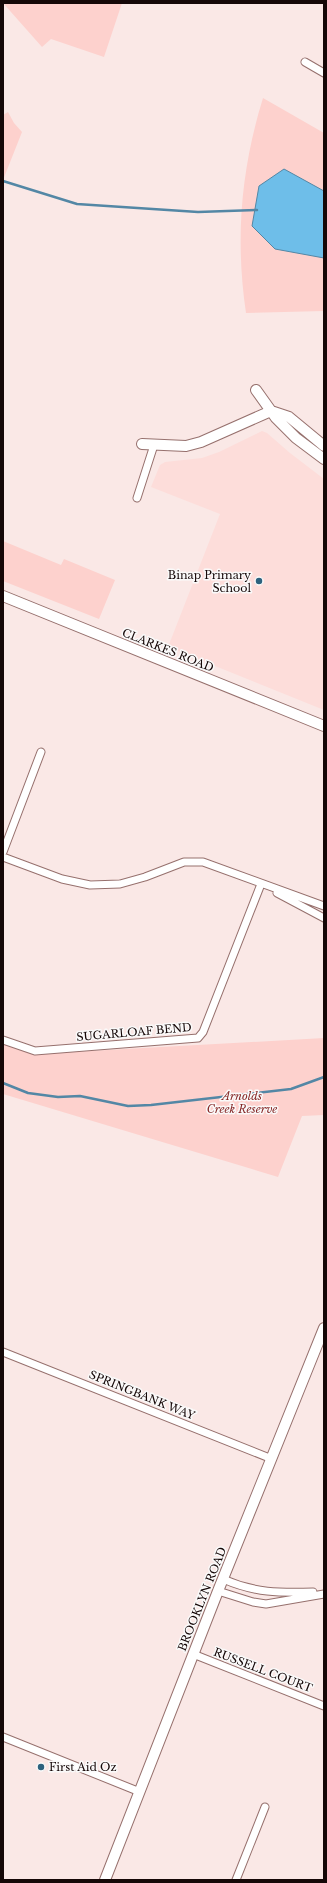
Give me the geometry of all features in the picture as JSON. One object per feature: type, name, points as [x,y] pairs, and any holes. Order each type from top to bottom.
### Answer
[{"type":"street","points":[[305,62],[324,73]]},
{"type":"street","points":[[256,390],[276,418],[296,438],[324,459]]},
{"type":"street","points":[[142,444],[186,446],[201,442],[271,411],[289,417],[324,446]]},
{"type":"street","points":[[137,498],[154,445]]},
{"type":"street","name":"CLARKES ROAD","points":[[3,596],[324,726]]},
{"type":"street","points":[[3,852],[41,752]]},
{"type":"street","points":[[3,857],[62,879],[90,885],[120,884],[145,877],[184,862],[203,862],[324,906]]},
{"type":"street","points":[[261,884],[324,918]]},
{"type":"street","name":"SUGARLOAF BEND","points":[[3,1040],[35,1051],[198,1038],[203,1032],[261,884]]},
{"type":"street","name":"BROOKLYN ROAD","points":[[105,1880],[193,1654],[324,1328]]},
{"type":"street","name":"SPRINGBANK WAY","points":[[3,1352],[272,1458]]},
{"type":"street","points":[[223,1579],[240,1587],[275,1593],[324,1593]]},
{"type":"street","points":[[253,1602],[254,1590]]},
{"type":"street","points":[[218,1591],[253,1602],[278,1602],[324,1593]]},
{"type":"street","name":"RUSSELL COURT","points":[[193,1654],[324,1706]]},
{"type":"street","points":[[3,1737],[140,1792]]},
{"type":"street","points":[[236,1880],[265,1807]]},
{"type":"shaded area","name":"Binap Primary School","points":[[262,431],[267,433],[324,479],[324,710],[168,647],[220,514],[151,487],[160,465],[165,462],[202,458],[219,452]]},
{"type":"green space","points":[[3,3],[122,3],[104,57],[51,39],[42,47]]},
{"type":"green space","points":[[263,98],[324,133],[324,311],[246,313],[241,258],[242,204],[250,151]]},
{"type":"green space","points":[[8,112],[14,123],[22,132],[3,180],[3,115]]},
{"type":"green space","points":[[3,541],[61,565],[64,559],[115,580],[99,619],[3,581]]},
{"type":"green space","name":"Arnolds Creek Reserve","points":[[324,1038],[324,1115],[302,1116],[278,1177],[3,1094],[3,1044],[35,1054]]},
{"type":"water","points":[[284,169],[324,191],[324,258],[275,249],[252,226],[259,186]]},
{"type":"waterway","points":[[3,181],[77,204],[198,212],[257,210]]},
{"type":"waterway","points":[[3,1083],[28,1093],[58,1097],[80,1096],[128,1106],[151,1105],[291,1089],[324,1077]]},
{"type":"place","name":"Binap Primary School","points":[[259,581]]},
{"type":"place","name":"First Aid Oz","points":[[41,1767]]}]
